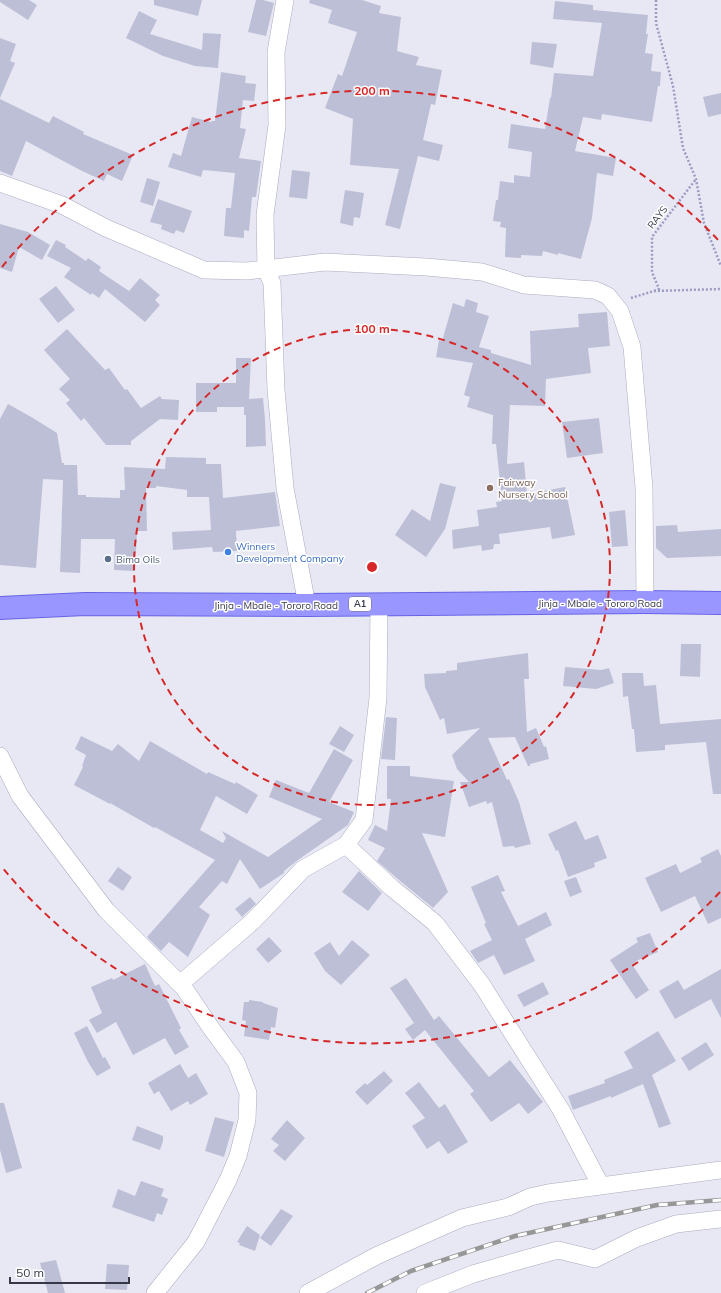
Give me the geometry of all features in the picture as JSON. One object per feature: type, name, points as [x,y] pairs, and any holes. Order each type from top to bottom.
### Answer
[{"type":"main road","name":"Jinja - Mbale - Tororo Road","points":[[0,608],[85,604],[307,605],[645,602],[721,603]]},
{"type":"street","points":[[285,0],[276,52],[277,125],[265,215],[266,269],[272,283],[276,390],[285,488],[307,605]]},
{"type":"street","points":[[0,183],[62,206],[106,228],[204,270],[247,271],[325,262],[426,267],[482,272],[524,285],[596,290],[608,296],[620,311],[632,347],[644,488],[645,602]]},
{"type":"street","points":[[180,984],[253,921],[303,869],[346,845],[364,820],[378,698],[379,604]]},
{"type":"street","points":[[0,756],[20,796],[106,910],[184,988],[236,1062],[248,1093],[247,1120],[238,1156],[228,1180],[196,1242],[155,1293]]},
{"type":"street","points":[[346,845],[392,888],[435,922],[478,979],[561,1110],[601,1186]]},
{"type":"street","points":[[308,1293],[376,1256],[462,1218],[508,1207],[530,1198],[548,1193],[721,1170]]},
{"type":"street","points":[[425,1293],[473,1274],[525,1258],[558,1250],[595,1259],[637,1238],[676,1224],[721,1220]]},
{"type":"path","points":[[656,0],[656,23],[673,86],[683,148],[696,178],[704,223],[721,266]]},
{"type":"path","name":"RAYS","points":[[654,291],[659,289],[652,272],[652,237],[696,178]]},
{"type":"path","points":[[615,304],[654,291],[721,289]]},
{"type":"building","points":[[0,0],[29,0],[37,5],[28,20],[0,2]]},
{"type":"building","points":[[154,0],[202,0],[198,16],[154,5]]},
{"type":"building","points":[[256,0],[274,3],[266,36],[248,32]]},
{"type":"building","points":[[310,0],[362,0],[381,6],[379,13],[401,17],[397,51],[419,57],[416,65],[442,70],[435,105],[431,104],[423,140],[443,145],[439,161],[418,156],[400,229],[385,225],[399,169],[350,165],[353,119],[325,108],[338,74],[342,76],[357,32],[328,23],[332,10],[309,3]]},
{"type":"building","points":[[555,1],[593,5],[593,10],[648,15],[646,34],[648,34],[645,53],[653,54],[651,71],[661,72],[660,86],[658,86],[652,122],[602,114],[601,120],[583,117],[575,151],[616,158],[613,176],[597,173],[592,218],[581,259],[543,251],[542,256],[521,255],[521,258],[505,257],[506,228],[500,227],[501,222],[493,221],[496,200],[498,200],[500,181],[514,183],[514,175],[530,177],[532,152],[508,148],[511,124],[545,129],[554,73],[593,76],[602,23],[553,19]]},
{"type":"building","points":[[139,11],[157,20],[150,34],[202,50],[203,33],[221,34],[218,68],[195,66],[163,56],[126,38]]},
{"type":"building","points":[[0,38],[16,44],[10,61],[15,63],[0,98]]},
{"type":"building","points":[[532,42],[557,44],[553,68],[530,64]]},
{"type":"building","points":[[221,72],[246,76],[245,83],[256,84],[254,101],[243,100],[240,128],[246,129],[239,158],[261,161],[256,197],[252,197],[249,231],[244,230],[244,238],[224,236],[226,208],[231,208],[235,173],[203,170],[201,177],[168,167],[173,153],[181,156],[192,117],[211,122],[215,121]]},
{"type":"building","points":[[721,93],[721,114],[708,117],[703,97]]},
{"type":"building","points":[[0,99],[49,123],[53,116],[84,132],[83,134],[133,155],[122,181],[107,174],[104,181],[26,141],[12,176],[0,171]]},
{"type":"building","points":[[292,170],[310,172],[307,199],[289,197]]},
{"type":"building","points":[[147,178],[160,182],[153,206],[140,202]]},
{"type":"building","points":[[345,190],[364,193],[360,218],[354,217],[353,226],[340,223]]},
{"type":"building","points":[[158,199],[192,211],[184,233],[176,230],[174,234],[161,229],[162,225],[150,222]]},
{"type":"building","points":[[0,224],[28,232],[50,245],[42,260],[19,247],[12,272],[0,268]]},
{"type":"building","points":[[56,240],[66,245],[65,247],[86,261],[88,258],[101,267],[99,271],[129,291],[140,278],[160,295],[155,300],[160,305],[145,322],[105,289],[99,298],[92,293],[91,295],[64,277],[71,268],[47,256]]},
{"type":"building","points":[[56,286],[75,310],[58,323],[39,299]]},
{"type":"building","points":[[466,299],[478,303],[476,312],[489,316],[479,347],[491,350],[491,353],[531,365],[530,331],[579,327],[578,314],[607,312],[610,346],[588,348],[591,373],[546,379],[545,406],[510,405],[507,464],[524,462],[527,494],[565,487],[575,535],[552,539],[550,527],[499,534],[500,544],[494,544],[493,549],[482,551],[481,545],[453,549],[452,530],[479,526],[477,510],[497,507],[496,502],[502,501],[496,444],[492,444],[493,415],[467,407],[470,397],[464,395],[473,363],[436,357],[439,340],[442,341],[453,303],[464,307]]},
{"type":"building","points":[[67,329],[105,370],[109,368],[125,390],[127,389],[141,408],[160,396],[162,399],[179,400],[178,420],[160,419],[131,441],[131,445],[106,445],[84,418],[81,421],[66,403],[70,400],[59,389],[70,379],[44,350]]},
{"type":"building","points":[[236,358],[251,358],[249,399],[263,398],[266,446],[246,447],[246,415],[244,415],[244,407],[217,407],[217,412],[196,412],[196,383],[236,383]]},
{"type":"building","points":[[8,404],[57,433],[62,463],[64,463],[64,465],[77,465],[78,495],[86,495],[86,497],[120,498],[120,490],[125,490],[124,467],[165,469],[166,457],[206,458],[206,464],[221,464],[223,498],[275,492],[280,526],[236,531],[237,551],[213,552],[212,547],[173,550],[172,532],[211,530],[209,497],[187,497],[187,490],[156,486],[156,488],[146,488],[147,531],[137,531],[135,571],[114,570],[115,539],[81,539],[80,573],[60,572],[63,480],[43,479],[36,568],[0,565],[0,419]]},
{"type":"building","points":[[599,418],[603,453],[567,458],[562,422]]},
{"type":"building","points":[[440,483],[456,487],[445,529],[426,557],[395,535],[412,509],[430,521]]},
{"type":"building","points":[[625,510],[628,546],[612,547],[609,512]]},
{"type":"building","points":[[677,525],[678,532],[721,529],[721,556],[667,558],[656,548],[656,526]]},
{"type":"building","points":[[681,644],[701,644],[700,677],[680,676]]},
{"type":"building","points":[[528,653],[529,679],[524,679],[527,732],[536,728],[544,747],[546,746],[549,759],[530,764],[530,766],[528,766],[515,737],[488,738],[507,780],[509,779],[519,802],[531,844],[515,848],[514,846],[503,847],[492,802],[487,804],[486,801],[469,807],[460,782],[469,782],[457,769],[452,755],[480,728],[447,734],[444,718],[440,720],[425,687],[424,674],[446,673],[446,671],[457,670],[457,663]]},
{"type":"building","points":[[565,667],[601,670],[609,668],[614,683],[596,689],[563,686]]},
{"type":"building","points":[[622,673],[643,673],[644,686],[656,685],[660,724],[721,719],[721,794],[713,794],[706,742],[665,745],[665,750],[636,752],[634,729],[632,729],[628,696],[623,697]]},
{"type":"building","points":[[386,717],[397,718],[395,760],[381,759]]},
{"type":"building","points":[[340,726],[354,735],[344,752],[329,744]]},
{"type":"building","points":[[81,736],[112,751],[118,744],[139,761],[150,741],[207,774],[208,772],[235,784],[236,782],[258,795],[247,814],[216,796],[200,830],[223,843],[226,838],[222,831],[268,857],[322,819],[269,797],[276,780],[309,793],[334,749],[353,760],[329,802],[354,812],[348,825],[260,889],[240,859],[227,884],[222,881],[199,907],[210,915],[188,957],[169,942],[161,951],[147,937],[215,860],[74,785],[83,767],[82,766],[86,755],[75,749]]},
{"type":"building","points":[[387,766],[410,766],[410,776],[454,781],[445,837],[422,833],[448,892],[433,908],[377,861],[385,848],[368,840],[375,825],[387,831],[391,799],[387,799]]},
{"type":"building","points":[[576,821],[585,840],[598,835],[607,858],[594,863],[595,867],[568,877],[558,850],[556,851],[548,834]]},
{"type":"building","points":[[718,849],[721,856],[721,918],[708,924],[695,896],[661,912],[645,878],[676,864],[680,873],[702,862],[700,858]]},
{"type":"building","points":[[118,867],[132,877],[123,891],[108,881]]},
{"type":"building","points":[[359,871],[382,893],[368,911],[342,892]]},
{"type":"building","points":[[498,875],[505,891],[501,892],[518,926],[546,912],[552,925],[525,939],[535,961],[504,975],[494,955],[478,963],[470,951],[492,940],[484,924],[486,923],[471,887]]},
{"type":"building","points":[[576,877],[582,892],[570,897],[564,881]]},
{"type":"building","points":[[250,897],[256,904],[242,917],[235,909]]},
{"type":"building","points":[[650,933],[658,952],[636,961],[637,963],[633,966],[649,990],[636,999],[610,960],[638,942],[636,938]]},
{"type":"building","points":[[269,937],[282,951],[268,963],[256,949]]},
{"type":"building","points":[[352,940],[370,955],[341,985],[325,971],[314,953],[330,942],[339,956]]},
{"type":"building","points":[[145,964],[155,986],[159,984],[181,1028],[179,1030],[189,1047],[175,1055],[165,1038],[133,1055],[116,1022],[97,1033],[89,1020],[102,1013],[91,987],[112,978],[113,980]]},
{"type":"building","points":[[721,969],[721,1018],[711,999],[675,1019],[659,991],[678,980],[684,990]]},
{"type":"building","points":[[406,978],[434,1020],[439,1016],[489,1077],[510,1060],[543,1102],[528,1114],[519,1103],[491,1122],[470,1094],[474,1091],[425,1030],[413,1040],[405,1029],[414,1023],[390,988]]},
{"type":"building","points":[[543,982],[549,994],[524,1007],[517,995]]},
{"type":"building","points":[[249,1000],[263,1002],[278,1008],[275,1028],[271,1027],[269,1040],[244,1036],[246,1021],[242,1020],[244,1002],[249,1002]]},
{"type":"building","points":[[87,1026],[103,1058],[105,1057],[111,1068],[97,1076],[88,1062],[74,1033]]},
{"type":"building","points":[[658,1031],[676,1061],[652,1075],[671,1124],[659,1128],[643,1084],[611,1098],[611,1096],[573,1110],[568,1096],[605,1083],[604,1080],[633,1068],[624,1052]]},
{"type":"building","points":[[706,1042],[714,1055],[689,1071],[681,1058]]},
{"type":"building","points":[[180,1064],[188,1078],[196,1073],[208,1094],[190,1105],[188,1101],[171,1111],[159,1091],[154,1094],[148,1083]]},
{"type":"building","points":[[384,1071],[393,1081],[367,1105],[355,1092],[365,1083],[367,1085]]},
{"type":"building","points":[[419,1082],[439,1108],[445,1104],[468,1142],[448,1154],[439,1141],[427,1149],[412,1126],[425,1118],[405,1093]]},
{"type":"building","points":[[0,1103],[4,1103],[22,1168],[6,1173],[0,1150]]},
{"type":"building","points":[[215,1117],[234,1122],[224,1157],[205,1151]]},
{"type":"building","points":[[287,1120],[305,1138],[285,1161],[273,1151],[279,1145],[271,1139]]},
{"type":"building","points":[[137,1126],[163,1136],[160,1150],[132,1140]]},
{"type":"building","points":[[141,1181],[164,1189],[161,1196],[168,1199],[162,1215],[157,1213],[154,1222],[112,1207],[118,1189],[135,1196]]},
{"type":"building","points":[[281,1209],[293,1216],[271,1246],[260,1238]]},
{"type":"building","points":[[247,1226],[260,1235],[255,1251],[239,1245],[240,1243],[237,1242]]},
{"type":"building","points":[[56,1260],[65,1293],[48,1293],[40,1263]]},
{"type":"building","points":[[107,1264],[129,1265],[127,1290],[105,1289]]},
{"type":"railway","points":[[367,1293],[411,1271],[515,1236],[657,1205],[721,1200]]},
{"type":"place","name":"Fairway Nursery School","points":[[490,488]]},
{"type":"place","name":"Winners Development Company","points":[[228,552]]},
{"type":"place","name":"Bima Oils","points":[[108,559]]}]
